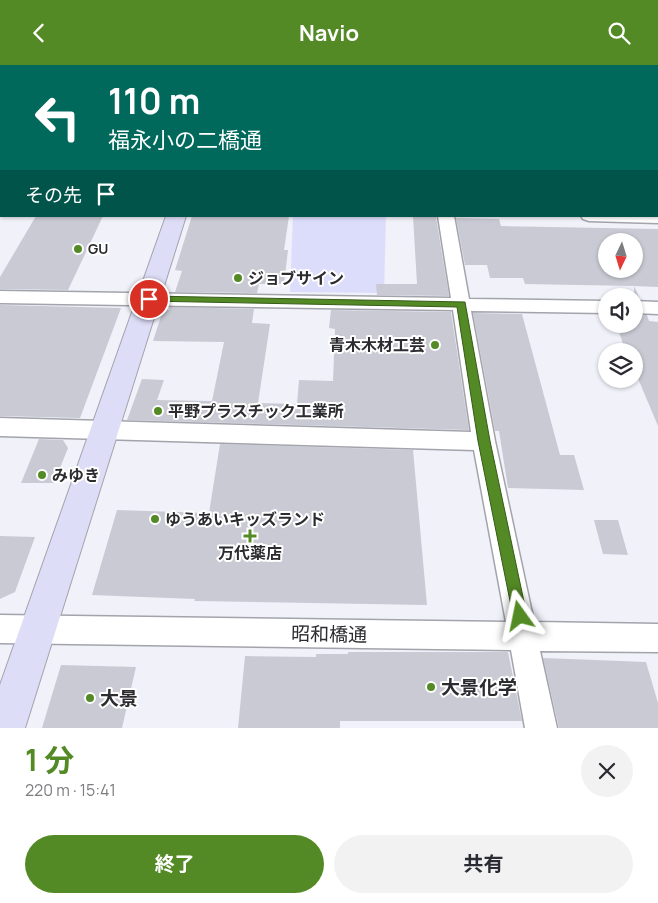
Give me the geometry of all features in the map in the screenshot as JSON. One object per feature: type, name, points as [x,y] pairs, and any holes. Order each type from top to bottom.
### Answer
[{"type":"street","points":[[5,728],[176,217]]},
{"type":"street","points":[[446,217],[484,441],[541,728]]},
{"type":"street","points":[[624,217],[658,218]]},
{"type":"street","points":[[0,297],[598,307]]},
{"type":"street","points":[[643,307],[658,308]]},
{"type":"street","points":[[0,427],[484,441]]},
{"type":"street","name":"昭和橋通","points":[[0,629],[658,638]]},
{"type":"shaded area","points":[[293,217],[386,217],[384,293],[290,292]]},
{"type":"building","points":[[35,217],[103,217],[68,290],[0,289],[0,277]]},
{"type":"building","points":[[192,217],[289,217],[284,250],[288,250],[284,284],[259,284],[257,293],[175,292],[182,271],[175,270]]},
{"type":"building","points":[[413,217],[436,217],[449,296],[377,295],[376,284],[417,284]]},
{"type":"building","points":[[456,218],[499,219],[501,226],[658,229],[658,287],[525,284],[523,278],[490,278],[487,265],[465,265]]},
{"type":"building","points":[[0,305],[121,308],[80,418],[0,416]]},
{"type":"building","points":[[170,307],[254,309],[252,323],[270,324],[258,403],[297,404],[299,380],[333,381],[335,329],[329,328],[331,310],[451,312],[469,430],[127,420],[142,379],[164,380],[157,400],[212,401],[224,342],[153,341],[163,310],[169,310]]},
{"type":"building","points":[[473,313],[522,314],[560,455],[574,455],[584,490],[508,488],[499,431],[495,431]]},
{"type":"building","points":[[643,315],[647,315],[649,321],[658,322],[658,426],[642,388],[643,343],[623,343],[619,333],[643,333]]},
{"type":"building","points":[[39,439],[63,440],[68,448],[54,483],[21,483]]},
{"type":"building","points":[[220,444],[413,450],[427,605],[194,601],[195,599],[92,595],[117,510],[209,513]]},
{"type":"building","points":[[594,520],[618,520],[628,555],[603,554]]},
{"type":"building","points":[[0,536],[35,537],[15,592],[0,599]]},
{"type":"building","points":[[348,652],[508,652],[522,721],[340,721],[340,728],[238,728],[245,656],[316,657],[316,654],[348,654]]},
{"type":"building","points":[[543,658],[646,662],[658,703],[658,728],[559,728]]},
{"type":"building","name":"大景","points":[[61,665],[136,667],[122,728],[42,728]]},
{"type":"place","name":"GU","points":[[78,249]]},
{"type":"place","name":"ジョブサイン","points":[[238,278]]},
{"type":"place","name":"青木木材工芸","points":[[435,345]]},
{"type":"place","name":"平野プラスチック工業所","points":[[158,411]]},
{"type":"place","name":"みゆき","points":[[42,475]]},
{"type":"place","name":"ゆうあいキッズランド","points":[[155,519]]},
{"type":"place","name":"万代薬店","points":[[250,536]]},
{"type":"place","name":"大景化学","points":[[431,687]]},
{"type":"place","name":"大景","points":[[90,698]]},
{"type":"route","points":[[149,299],[461,304],[484,441],[520,616]]}]
